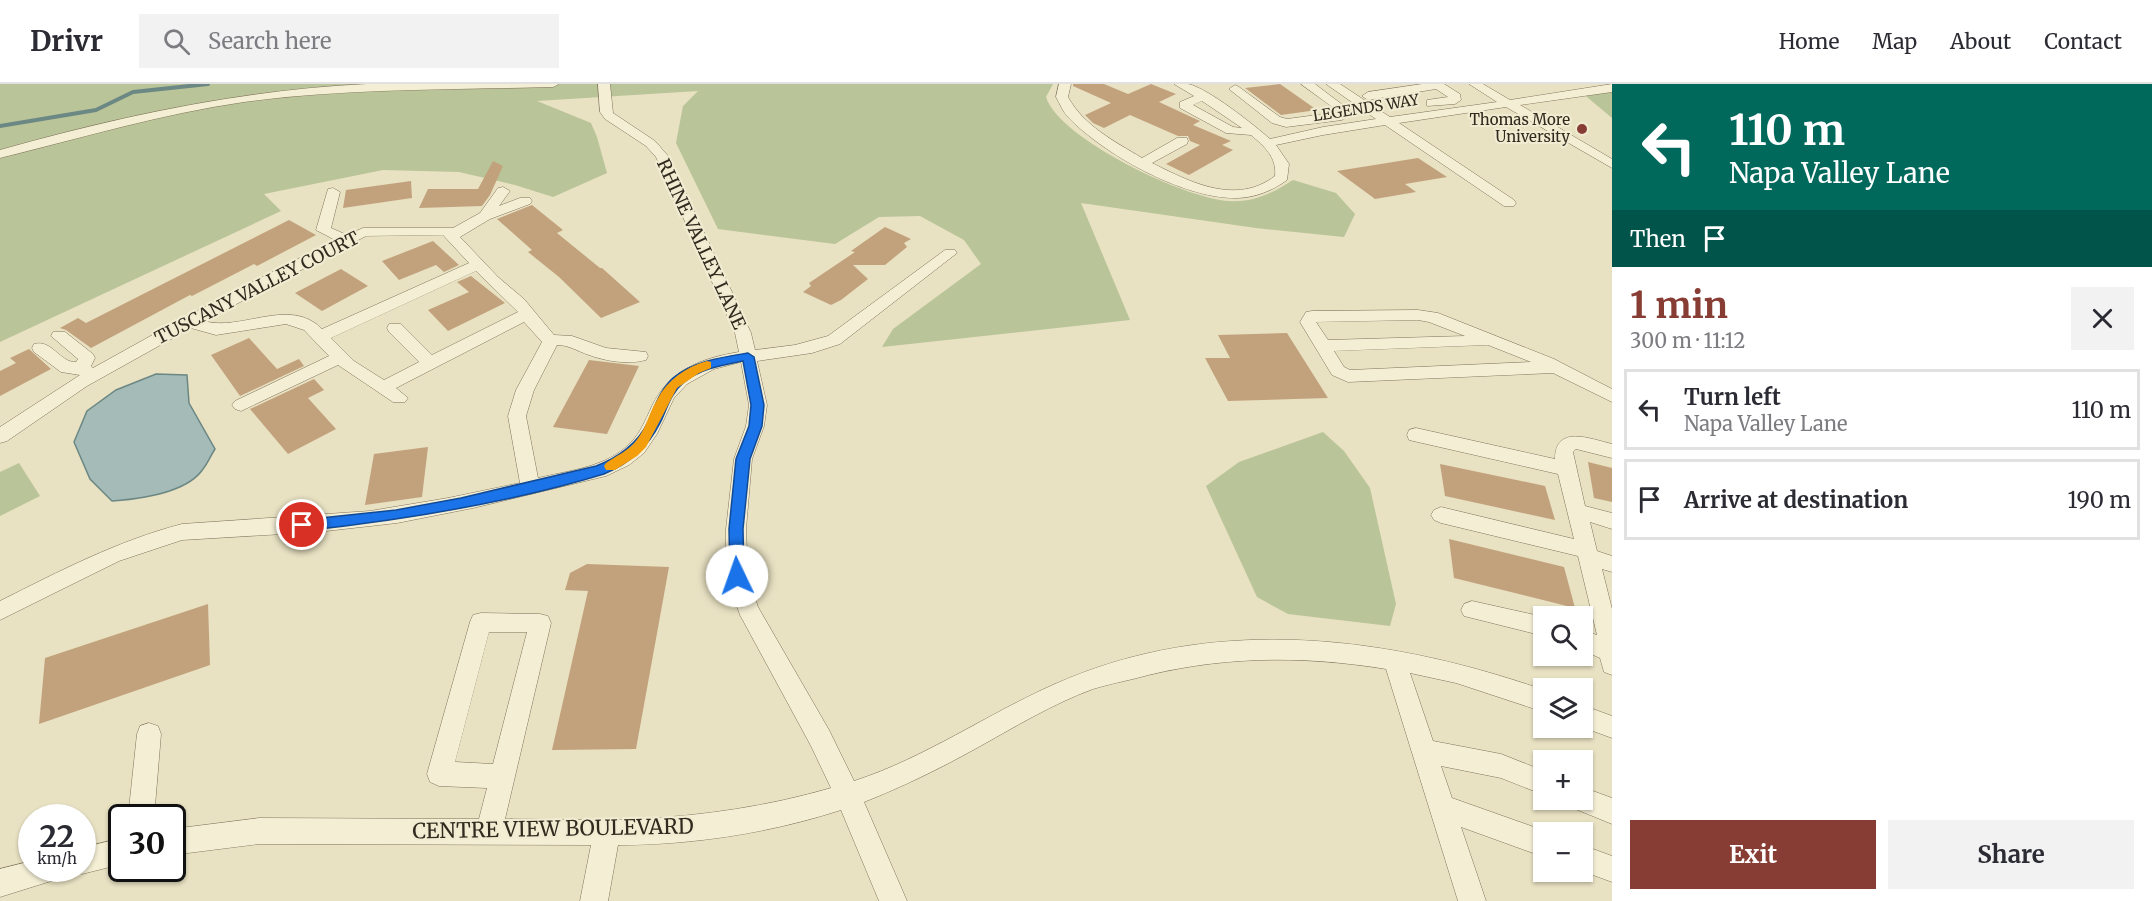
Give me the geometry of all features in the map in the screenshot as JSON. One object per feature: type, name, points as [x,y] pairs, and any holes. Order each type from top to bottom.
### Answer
[{"type":"street","points":[[0,154],[147,116],[294,92],[428,85],[553,84]]},
{"type":"street","name":"RHINE VALLEY LANE","points":[[604,84],[609,116],[646,138],[662,157],[743,333],[758,405],[755,426],[743,459],[736,529],[737,576],[748,609],[820,738],[848,795],[893,901]]},
{"type":"street","points":[[1065,84],[1061,88],[1061,98],[1068,111],[1080,123],[1142,163],[1198,189],[1245,194],[1273,185],[1282,177],[1283,166],[1268,143],[1226,110],[1180,84]]},
{"type":"street","points":[[1235,89],[1276,120],[1286,123],[1342,116],[1346,112],[1307,84]]},
{"type":"street","points":[[1332,84],[1390,115],[1509,203]]},
{"type":"street","points":[[1475,84],[1612,164]]},
{"type":"street","points":[[1368,96],[1437,85],[1456,97],[1455,100],[1390,115]]},
{"type":"street","name":"LEGENDS WAY","points":[[1268,143],[1390,115],[1508,103],[1612,88]]},
{"type":"street","points":[[1203,96],[1184,105],[1230,130],[1253,132]]},
{"type":"street","points":[[1317,120],[1331,130]]},
{"type":"street","points":[[1142,163],[1182,141]]},
{"type":"street","points":[[485,216],[503,191]]},
{"type":"street","points":[[333,192],[323,230],[348,240]]},
{"type":"street","points":[[525,201],[485,216],[451,236],[518,302],[542,334],[551,341]]},
{"type":"street","name":"TUSCANY VALLEY COURT","points":[[0,436],[87,371],[189,322],[363,232],[420,229],[448,231],[451,236]]},
{"type":"street","points":[[0,611],[129,548],[168,535],[182,532],[326,524],[396,515],[461,504],[613,465],[641,444],[654,423],[663,400],[678,380],[710,364],[748,357],[798,352],[831,342],[950,253]]},
{"type":"street","points":[[321,336],[478,265]]},
{"type":"street","points":[[382,388],[527,314]]},
{"type":"street","points":[[1556,367],[1348,376],[1338,371],[1308,322],[1312,316],[1425,316],[1556,367],[1612,396]]},
{"type":"street","points":[[189,322],[216,330],[286,319],[310,326],[348,365],[399,398]]},
{"type":"street","points":[[395,328],[430,363]]},
{"type":"street","points":[[40,348],[67,368],[87,371],[87,358],[59,336]]},
{"type":"street","points":[[530,487],[517,416],[525,390],[551,341],[562,338],[575,340],[603,353],[640,356]]},
{"type":"street","points":[[1323,346],[1492,341]]},
{"type":"street","points":[[241,405],[341,357]]},
{"type":"street","points":[[1416,435],[1566,469]]},
{"type":"street","points":[[1612,451],[1573,442],[1564,450],[1566,469],[1612,657]]},
{"type":"street","points":[[1576,511],[1612,521]]},
{"type":"street","points":[[1441,515],[1587,553],[1612,564]]},
{"type":"street","points":[[1472,610],[1533,624]]},
{"type":"street","points":[[489,830],[540,623],[481,622],[439,774],[502,776]]},
{"type":"street","points":[[1593,646],[1612,657]]},
{"type":"street","name":"CENTRE VIEW BOULEVARD","points":[[186,840],[259,831],[607,832],[688,829],[754,819],[848,795],[892,778],[995,725],[1088,681],[1174,658],[1233,651],[1303,650],[1395,661],[1446,671],[1533,698]]},
{"type":"street","points":[[1395,661],[1472,901]]},
{"type":"street","points":[[1593,720],[1612,727]]},
{"type":"street","points":[[142,804],[149,734]]},
{"type":"street","points":[[1423,751],[1501,766],[1533,779]]},
{"type":"street","points":[[1593,803],[1612,811]]},
{"type":"street","points":[[1441,807],[1533,840]]},
{"type":"street","points":[[594,901],[607,832]]},
{"type":"street","points":[[1593,862],[1612,869]]},
{"type":"street","points":[[0,884],[18,879]]},
{"type":"green space","points":[[0,84],[1053,84],[1046,97],[1056,113],[1074,131],[1098,148],[1156,178],[1209,198],[1229,201],[1262,196],[1293,180],[1336,193],[1355,214],[1344,237],[1256,228],[1081,203],[1130,320],[882,347],[893,329],[981,264],[964,240],[920,216],[879,217],[835,244],[718,229],[676,143],[683,106],[698,91],[537,101],[591,123],[607,173],[553,197],[515,185],[459,172],[383,170],[264,194],[281,211],[0,342]]},
{"type":"green space","points":[[1612,88],[1612,118],[1581,92]]},
{"type":"green space","points":[[1323,432],[1344,451],[1370,488],[1396,604],[1390,626],[1288,614],[1257,597],[1206,486],[1239,462]]},
{"type":"green space","points":[[19,463],[40,496],[0,516],[0,472]]},
{"type":"water","points":[[156,374],[187,375],[189,403],[215,449],[203,469],[186,484],[162,493],[112,501],[90,479],[74,442],[87,411],[116,390]]},
{"type":"building","points":[[1073,84],[1104,84],[1128,94],[1151,84],[1176,94],[1159,102],[1200,121],[1193,125],[1231,141],[1222,145],[1233,150],[1189,175],[1166,164],[1200,145],[1190,141],[1188,136],[1178,136],[1130,115],[1104,128],[1093,123],[1085,115],[1111,103]]},
{"type":"building","points":[[1280,84],[1317,110],[1281,115],[1245,88]]},
{"type":"building","points":[[1418,158],[1447,177],[1405,184],[1416,192],[1375,199],[1337,171]]},
{"type":"building","points":[[493,161],[503,166],[490,195],[482,206],[419,208],[428,189],[478,189]]},
{"type":"building","points":[[411,181],[412,198],[343,208],[346,190]]},
{"type":"building","points":[[532,205],[563,230],[557,233],[602,268],[640,302],[601,318],[559,277],[528,252],[532,250],[497,219]]},
{"type":"building","points":[[289,220],[316,235],[257,266],[254,264],[190,295],[91,348],[60,328],[78,318],[86,323]]},
{"type":"building","points":[[885,227],[911,239],[904,243],[907,247],[885,265],[853,265],[868,279],[831,305],[803,292],[811,286],[809,283],[855,252],[851,251]]},
{"type":"building","points":[[433,241],[459,265],[444,272],[436,265],[399,280],[382,261]]},
{"type":"building","points":[[341,269],[368,286],[322,311],[295,293]]},
{"type":"building","points":[[471,276],[505,303],[448,331],[428,310],[469,292],[457,282]]},
{"type":"building","points":[[1287,333],[1328,398],[1228,401],[1205,358],[1230,358],[1218,335]]},
{"type":"building","points":[[249,338],[277,369],[299,359],[304,366],[240,396],[211,355]]},
{"type":"building","points":[[29,349],[51,369],[0,396],[0,371],[16,363],[10,358]]},
{"type":"building","points":[[589,360],[639,366],[607,434],[553,427]]},
{"type":"building","points":[[314,379],[324,390],[308,398],[336,429],[288,454],[250,409]]},
{"type":"building","points":[[428,447],[422,497],[365,505],[374,454]]},
{"type":"building","points":[[1588,462],[1612,468],[1612,502],[1594,498]]},
{"type":"building","points":[[1440,464],[1545,486],[1555,520],[1445,496]]},
{"type":"building","points":[[1449,539],[1564,567],[1574,606],[1567,606],[1454,578]]},
{"type":"building","points":[[587,564],[669,567],[636,749],[552,750],[588,591],[565,590],[570,573]]},
{"type":"building","points":[[208,604],[210,665],[39,724],[45,658]]},
{"type":"waterway","points":[[0,126],[96,110],[133,92],[208,84]]},
{"type":"slow traffic","points":[[611,466],[641,444],[673,385],[694,370],[707,365]]},
{"type":"place","name":"Thomas More University","points":[[1582,129]]},
{"type":"route","points":[[302,525],[396,515],[461,504],[599,471],[613,465],[641,444],[654,423],[663,400],[678,380],[710,364],[748,357],[758,405],[755,426],[743,459],[736,529],[737,576]]}]
